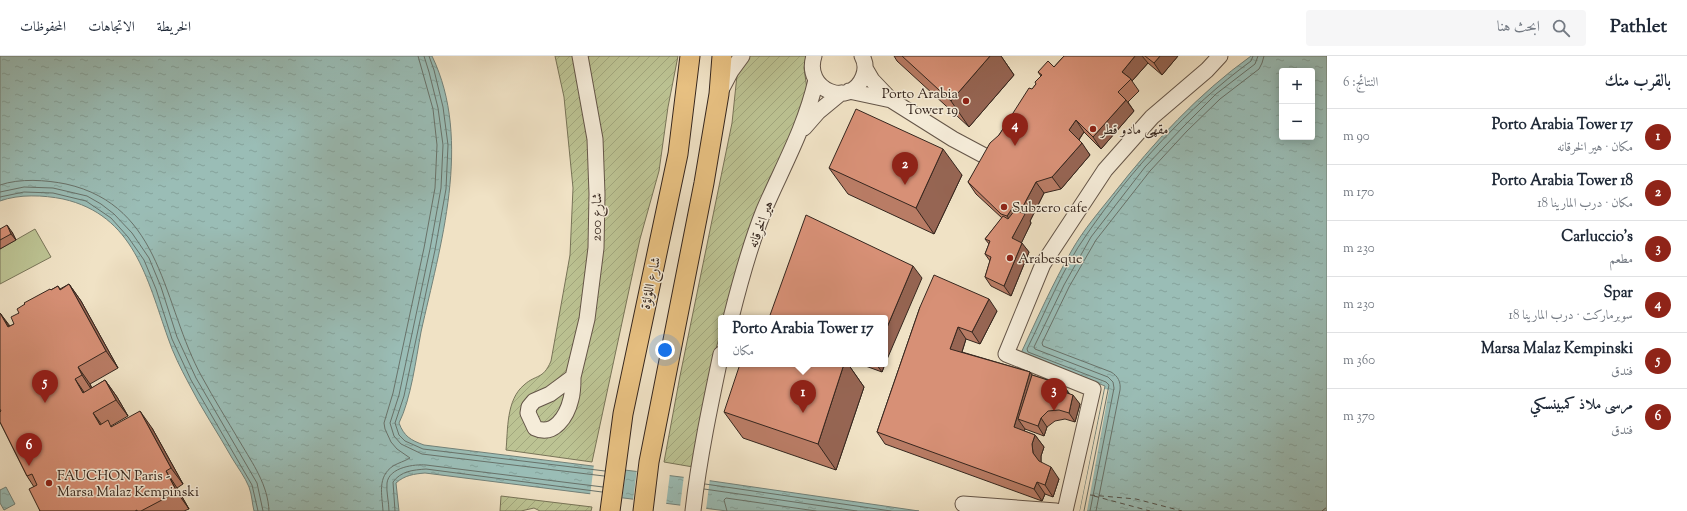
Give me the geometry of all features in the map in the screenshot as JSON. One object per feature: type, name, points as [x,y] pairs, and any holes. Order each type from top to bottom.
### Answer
[{"type":"main road","name":"شارع اللؤلؤة","points":[[610,511],[616,457],[633,362],[678,154],[690,56]]},
{"type":"main road","points":[[643,511],[649,462],[704,183],[719,94],[720,60]]},
{"type":"street","name":"شارع 200","points":[[573,376],[587,319],[592,283],[597,194],[594,139],[580,56]]},
{"type":"street","points":[[719,94],[730,71],[742,56]]},
{"type":"street","points":[[1065,511],[1094,389],[1006,354],[1043,264],[1105,170],[1152,117],[1207,70],[1220,56]]},
{"type":"street","points":[[812,59],[816,80],[826,90],[891,100]]},
{"type":"street","points":[[864,60],[876,84],[891,100],[953,139],[983,155]]},
{"type":"street","name":"هير الخرقانه","points":[[799,134],[818,112],[860,82],[864,60]]},
{"type":"street","name":"هير الخرقانه","points":[[732,315],[745,264],[763,212],[799,134],[809,107],[816,80]]},
{"type":"street","points":[[693,511],[708,412],[718,367]]},
{"type":"street","points":[[963,504],[1056,511]]},
{"type":"green space","points":[[555,56],[678,56],[668,107],[659,171],[640,239],[592,462],[506,450],[509,416],[518,391],[528,382],[542,374],[551,361],[570,255],[573,188],[564,97]]},
{"type":"green space","points":[[739,56],[806,56],[804,68],[807,89],[803,110],[769,180],[726,315],[718,315],[718,342],[693,467],[664,462],[680,376],[732,123]]},
{"type":"green space","points":[[35,229],[51,257],[0,284],[0,249]]},
{"type":"green space","points":[[501,496],[592,507],[591,511],[540,511],[534,508],[521,511],[500,511]]},
{"type":"water","points":[[0,56],[432,56],[444,89],[450,123],[452,158],[444,229],[421,332],[410,391],[399,423],[408,437],[424,445],[705,480],[919,511],[727,511],[425,473],[413,474],[399,480],[396,483],[399,511],[254,511],[249,487],[198,401],[183,372],[170,344],[144,272],[134,252],[122,234],[106,219],[87,207],[63,199],[31,196],[15,197],[0,201]]},
{"type":"water","points":[[1251,56],[1327,56],[1327,511],[1080,511],[1105,386],[1021,353],[1058,275],[1072,250],[1087,228],[1145,155],[1161,137],[1213,86]]},
{"type":"water","points":[[6,487],[15,504],[4,510],[0,503],[0,490]]},
{"type":"pier","points":[[1105,389],[1109,390],[1087,511],[1080,511]]},
{"type":"pier","points":[[594,464],[626,468],[622,500],[590,496]]},
{"type":"pier","points":[[637,469],[670,473],[666,505],[633,501]]},
{"type":"pier","points":[[684,475],[710,478],[706,510],[680,507]]},
{"type":"building","points":[[902,56],[990,56],[951,101]]},
{"type":"building","points":[[1064,56],[1135,56],[1122,72],[1131,79],[1118,92],[1126,100],[1093,137],[1076,120],[1069,130],[1082,143],[1052,177],[1036,182],[1021,210],[1013,207],[1007,216],[1001,214],[968,182],[990,143],[999,135],[1029,88],[1032,89],[1036,84],[1035,82],[1042,75],[1038,72],[1048,61],[1054,67]]},
{"type":"building","points":[[1145,56],[1160,56],[1154,63]]},
{"type":"building","points":[[856,109],[943,149],[916,208],[829,168]]},
{"type":"building","points":[[1015,210],[1025,214],[1012,238],[1022,243],[1004,286],[985,277],[991,257],[985,254],[990,241],[985,239],[1003,216],[1008,219]]},
{"type":"building","points":[[806,215],[913,266],[888,325],[888,315],[770,315]]},
{"type":"building","points":[[7,225],[11,234],[0,240],[0,229]]},
{"type":"building","points":[[934,275],[989,299],[972,332],[958,327],[950,349],[1030,372],[1014,427],[1035,435],[1032,444],[1033,453],[1039,461],[1051,467],[1045,485],[1037,482],[1034,489],[877,432],[920,307]]},
{"type":"building","points":[[69,284],[106,351],[78,367],[82,375],[75,379],[83,393],[105,380],[116,400],[93,413],[100,425],[108,420],[111,427],[140,411],[171,468],[166,471],[177,492],[141,511],[40,511],[29,489],[37,485],[32,474],[27,476],[0,422],[0,313],[8,327],[14,324],[11,317],[19,313],[17,309],[25,304],[24,303],[50,289],[51,290],[58,286],[60,290]]},
{"type":"building","points":[[739,367],[843,367],[818,444],[724,412]]},
{"type":"building","points":[[1032,375],[1063,385],[1061,391],[1073,395],[1069,413],[1059,410],[1048,411],[1041,418],[1038,426],[1018,419]]},
{"type":"ferry route","points":[[1090,495],[1136,499],[1182,511]]},
{"type":"ferry route","points":[[1094,496],[1150,511]]},
{"type":"ferry route","points":[[1322,511],[1327,507]]},
{"type":"place","name":"Porto Arabia Tower 19","points":[[966,101]]},
{"type":"place","name":"مقهى مادو قطر","points":[[1093,129]]},
{"type":"place","name":"Spar","points":[[1015,146]]},
{"type":"place","name":"Porto Arabia Tower 18","points":[[905,185]]},
{"type":"place","name":"Subzero cafe","points":[[1004,207]]},
{"type":"place","name":"Arabesque","points":[[1010,258]]},
{"type":"place","name":"Marsa Malaz Kempinski","points":[[45,403]]},
{"type":"place","name":"Carluccio's","points":[[1054,411]]},
{"type":"place","name":"Porto Arabia Tower 17","points":[[803,413]]},
{"type":"place","name":"مرسى ملاذ كمبينسكي","points":[[29,466]]},
{"type":"place","name":"FAUCHON Paris - Marsa Malaz Kempinski","points":[[49,483]]}]
